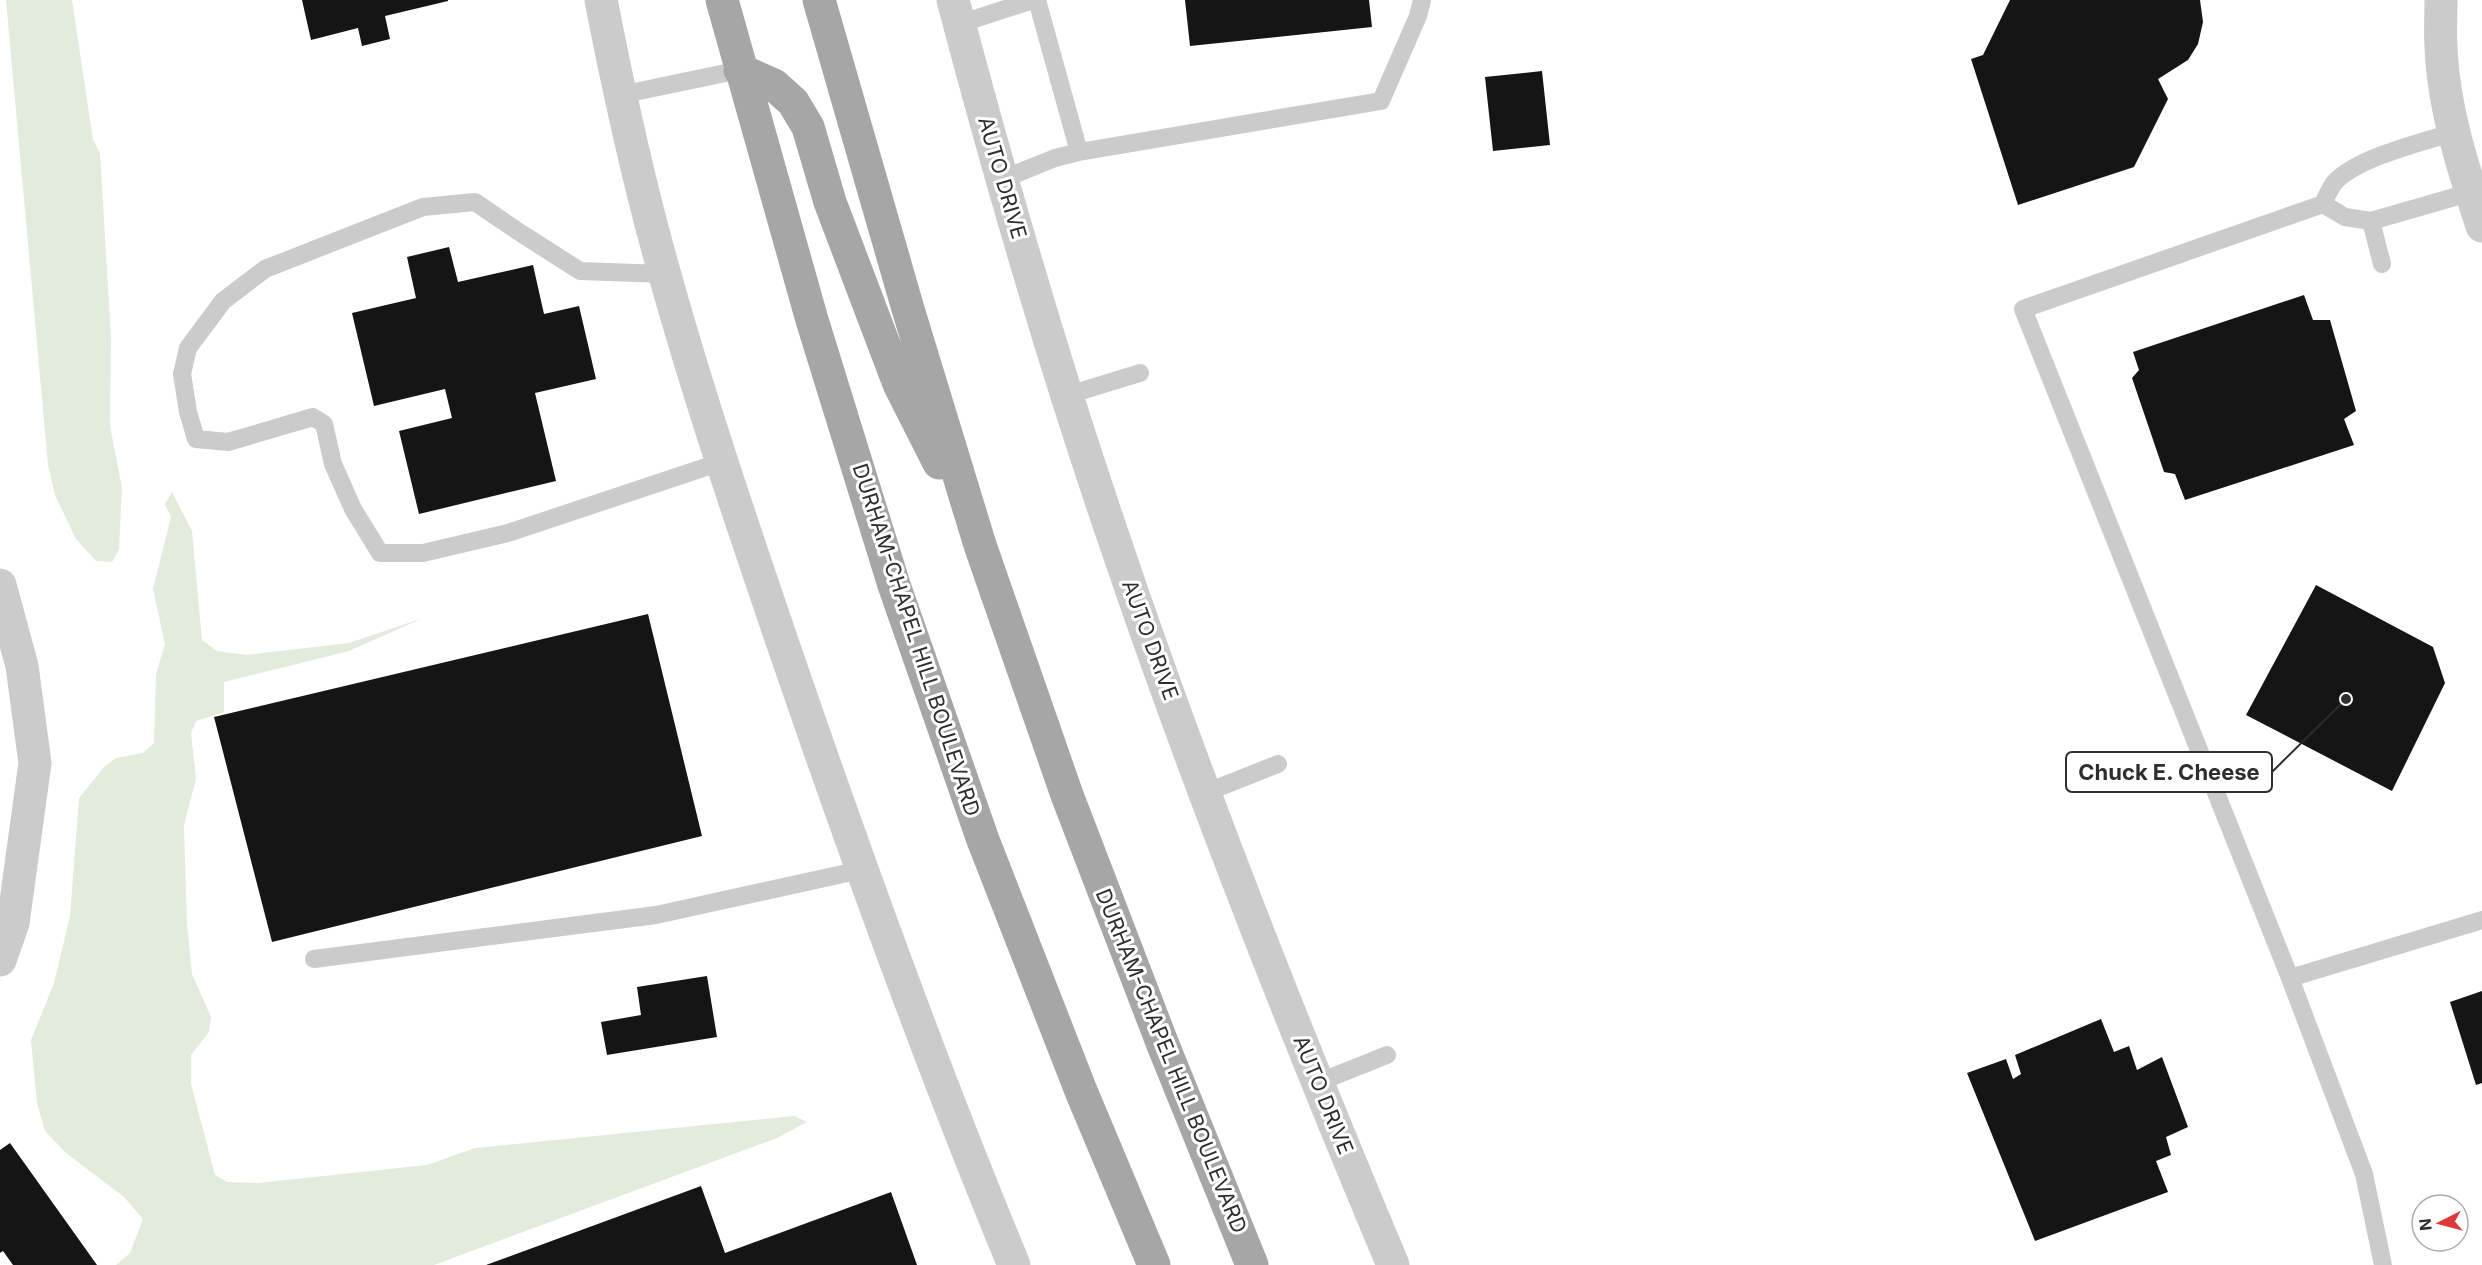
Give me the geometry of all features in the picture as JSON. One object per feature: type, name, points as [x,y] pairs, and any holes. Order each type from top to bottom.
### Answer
[{"type":"main road","name":"DURHAM-CHAPEL HILL BOULEVARD","points":[[722,0],[740,70],[813,320],[894,585],[983,840],[1081,1092],[1154,1265]]},
{"type":"main road","name":"DURHAM-CHAPEL HILL BOULEVARD","points":[[819,0],[908,309],[980,545],[1067,795],[1163,1045],[1252,1265]]},
{"type":"main road","points":[[740,70],[774,85],[793,102],[808,127],[830,202],[899,384],[980,545]]},
{"type":"street","points":[[601,0],[620,95],[664,274],[721,462],[861,870],[954,1121],[1014,1265]]},
{"type":"street","points":[[2441,0],[2441,47],[2455,132],[2482,226]]},
{"type":"street","name":"AUTO DRIVE","points":[[956,12],[1003,179],[1114,541],[1205,793],[1317,1083],[1393,1265]]},
{"type":"street","points":[[0,585],[22,666],[35,763],[13,923],[0,960]]},
{"type":"lane","points":[[956,12],[1035,0],[1079,152]]},
{"type":"lane","points":[[1003,179],[1055,158],[1079,152],[1381,101],[1418,15],[1422,0]]},
{"type":"lane","points":[[620,95],[740,70]]},
{"type":"lane","points":[[2383,1265],[2364,1174],[2290,978],[2024,309],[2323,204],[2334,184],[2350,170],[2407,147],[2455,132]]},
{"type":"lane","points":[[2323,204],[2345,217],[2371,221],[2472,192]]},
{"type":"lane","points":[[664,274],[580,271],[475,202],[423,207],[265,269],[223,302],[188,348],[182,374],[196,439],[228,442],[313,417],[324,424],[333,464],[353,508],[380,553],[423,553],[508,534],[721,462]]},
{"type":"lane","points":[[2371,221],[2382,264]]},
{"type":"lane","points":[[1068,395],[1140,373]]},
{"type":"lane","points":[[1205,793],[1278,764]]},
{"type":"lane","points":[[315,959],[656,915],[861,870]]},
{"type":"lane","points":[[2290,978],[2482,920]]},
{"type":"lane","points":[[1317,1083],[1387,1055]]},
{"type":"shaded area","points":[[6,0],[72,0],[93,140],[100,153],[111,338],[110,426],[122,488],[119,549],[112,562],[96,561],[76,539],[55,495],[48,465]]},
{"type":"shaded area","points":[[172,492],[192,531],[202,640],[217,651],[246,655],[349,643],[423,618],[349,651],[224,682],[224,712],[196,721],[191,733],[196,779],[184,825],[187,924],[192,974],[211,1017],[209,1032],[191,1055],[191,1084],[215,1175],[227,1182],[258,1183],[427,1165],[475,1148],[794,1116],[807,1122],[777,1138],[434,1265],[116,1265],[130,1253],[143,1219],[124,1197],[66,1153],[45,1131],[37,1103],[31,1040],[54,983],[70,916],[79,798],[104,767],[116,758],[143,753],[154,743],[156,674],[165,644],[153,589],[171,517],[165,504]]},
{"type":"building","points":[[302,0],[448,1],[385,16],[390,39],[362,46],[358,28],[311,40]]},
{"type":"building","points":[[1185,0],[1369,0],[1372,27],[1190,46]]},
{"type":"building","points":[[2010,0],[2200,0],[2203,22],[2198,44],[2188,60],[2158,79],[2168,99],[2134,167],[2018,205],[1971,59],[1983,55]]},
{"type":"building","points":[[1542,71],[1550,145],[1493,151],[1485,77]]},
{"type":"building","points":[[449,247],[458,282],[533,265],[544,314],[579,306],[596,379],[535,393],[556,481],[419,514],[399,431],[452,418],[445,389],[374,406],[352,313],[416,298],[407,257]]},
{"type":"building","points":[[2304,295],[2313,320],[2330,320],[2356,411],[2344,419],[2354,445],[2185,500],[2175,474],[2164,472],[2132,378],[2139,370],[2133,352]]},
{"type":"building","points":[[2316,585],[2433,647],[2445,683],[2392,791],[2246,715]]},
{"type":"building","points":[[648,614],[702,836],[272,942],[214,717]]},
{"type":"building","points":[[707,976],[717,1037],[607,1055],[601,1022],[641,1015],[637,987]]},
{"type":"building","points":[[2482,991],[2482,1083],[2476,1085],[2450,1002]]},
{"type":"building","points":[[2101,1019],[2114,1052],[2129,1046],[2137,1070],[2162,1057],[2188,1127],[2166,1137],[2171,1155],[2156,1161],[2168,1192],[2035,1241],[1967,1073],[2006,1059],[2013,1079],[2021,1074],[2015,1055]]},
{"type":"building","points":[[10,1143],[97,1265],[13,1265],[3,1251],[0,1253],[0,1150]]},
{"type":"building","points":[[701,1186],[725,1253],[891,1192],[917,1265],[486,1265]]},
{"type":"place","name":"Chuck E. Cheese","points":[[2346,699]]}]
